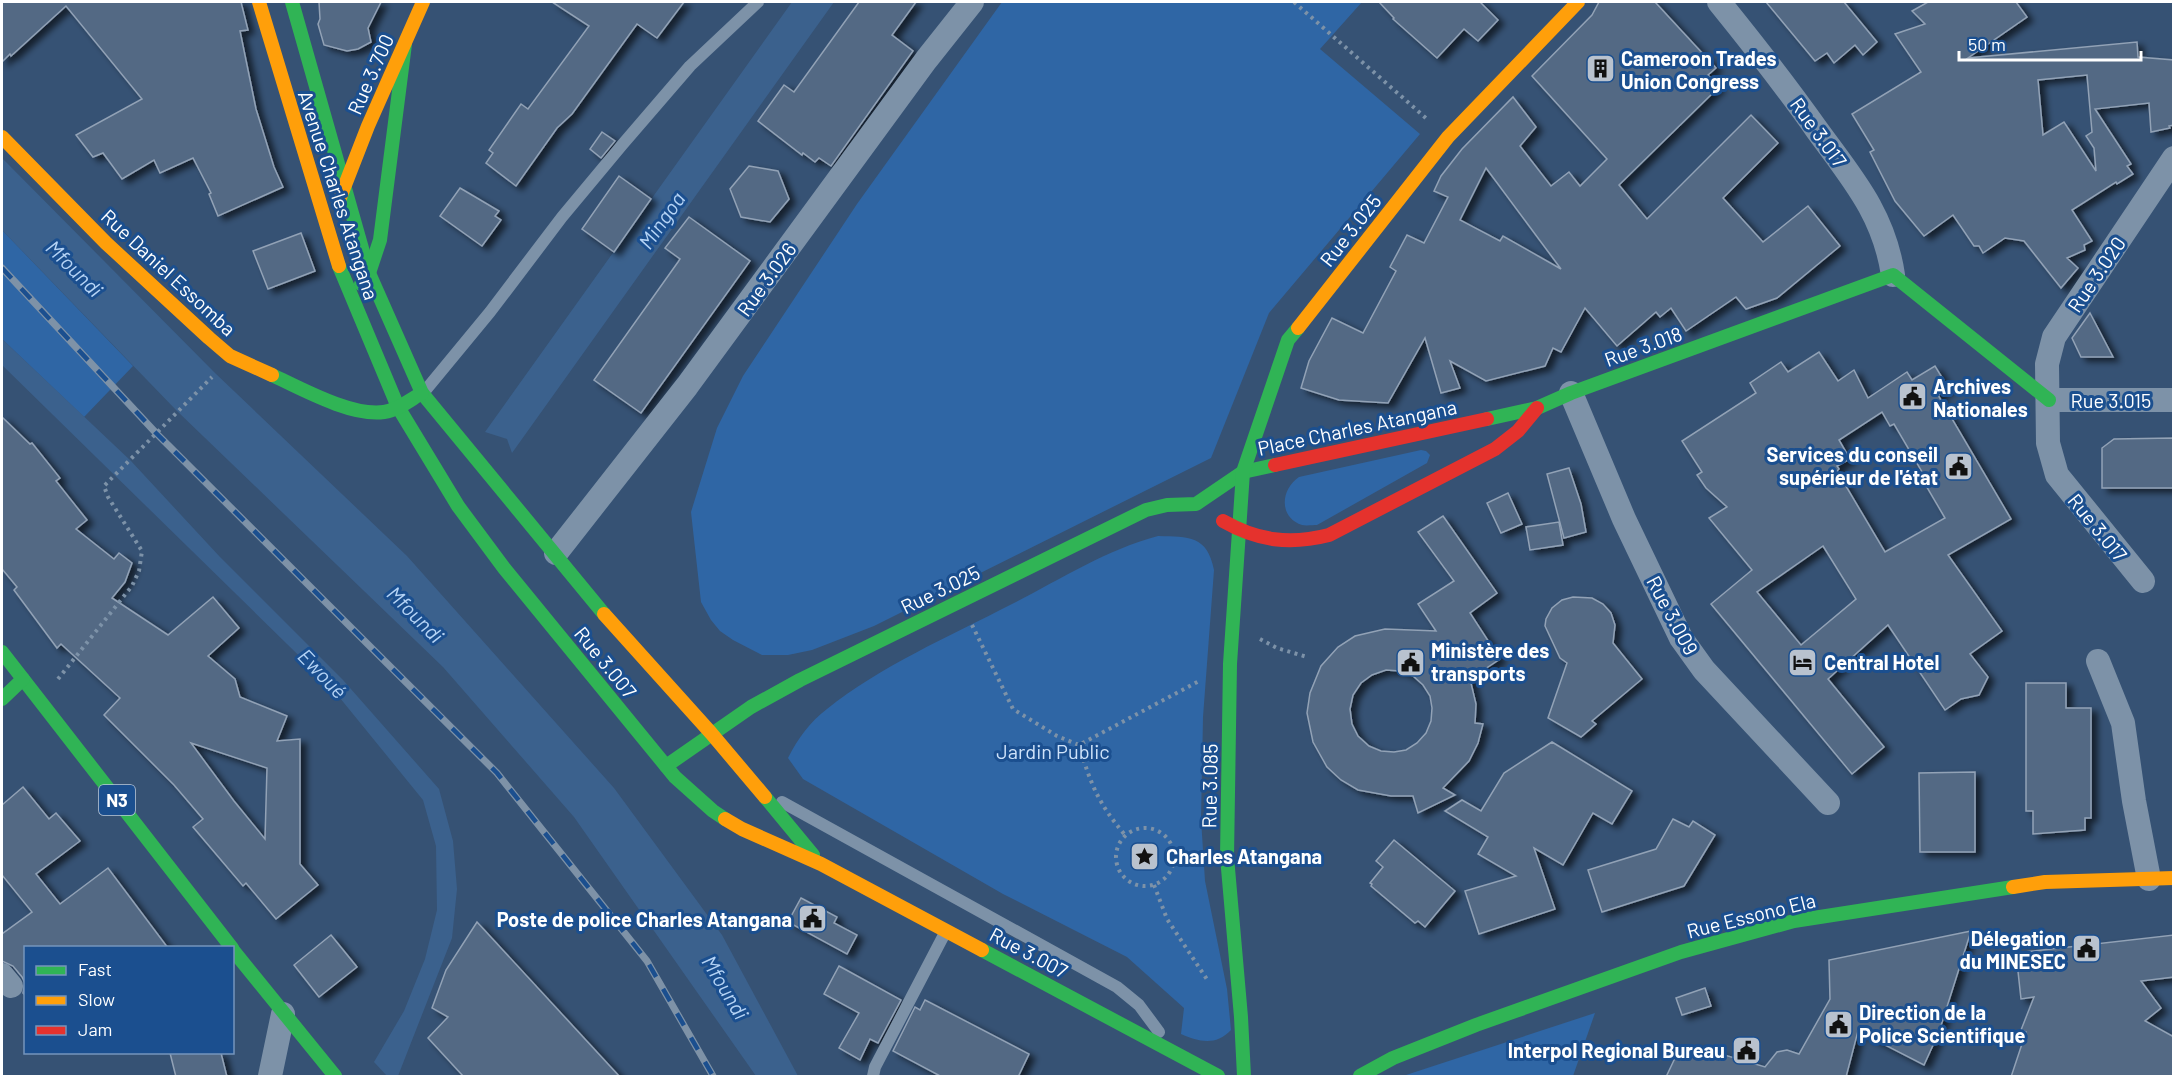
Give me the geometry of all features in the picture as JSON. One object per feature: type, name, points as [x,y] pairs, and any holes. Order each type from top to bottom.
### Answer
[{"type":"main road","name":"Avenue Charles Atangana","points":[[259,2],[325,229],[350,298],[398,407],[411,429]]},
{"type":"main road","name":"Avenue Charles Atangana","points":[[292,2],[369,273],[442,418]]},
{"type":"main road","name":"Rue 3.700","points":[[325,229],[344,190],[368,126],[423,2]]},
{"type":"main road","name":"Rue 3.025","points":[[1243,472],[1288,340],[1448,137],[1578,2]]},
{"type":"main road","points":[[350,298],[369,273],[382,229],[405,44]]},
{"type":"main road","name":"Rue Daniel Essomba","points":[[2,137],[106,243],[230,356],[344,406],[383,412],[398,407],[427,388]]},
{"type":"main road","points":[[1893,275],[2049,400]]},
{"type":"main road","name":"Rue 3.018","points":[[1240,532],[1268,541],[1289,542],[1308,542],[1329,535],[1495,449],[1529,422],[1537,408],[1571,393],[1893,275]]},
{"type":"main road","name":"Place Charles Atangana","points":[[1240,532],[1243,472],[1537,408]]},
{"type":"main road","name":"Rue 3.007","points":[[442,418],[610,621],[711,733],[820,864]]},
{"type":"main road","name":"Rue 3.007","points":[[411,429],[458,506],[498,559],[666,766],[713,811],[732,823],[820,864],[946,930],[1172,1050],[1218,1077]]},
{"type":"main road","points":[[1240,532],[1196,504],[1243,472]]},
{"type":"main road","name":"Rue 3.025","points":[[666,766],[752,707],[800,680],[960,600],[1146,510],[1167,505],[1196,504]]},
{"type":"main road","name":"Rue 3.085","points":[[1240,532],[1230,664],[1227,857],[1244,1077]]},
{"type":"main road","name":"N3","points":[[2,652],[230,946]]},
{"type":"main road","points":[[2,699],[23,679]]},
{"type":"main road","name":"Rue Essono Ela","points":[[1360,1077],[1393,1058],[1487,1021],[1681,952],[1794,921],[2045,882],[2174,879]]},
{"type":"main road","name":"N3","points":[[234,951],[335,1077]]},
{"type":"street","name":"Rue 3.026","points":[[556,554],[687,386],[926,60],[972,2]]},
{"type":"street","name":"Rue 3.017","points":[[1719,2],[1775,71],[1860,190],[1879,223],[1889,249],[1893,275]]},
{"type":"street","name":"Rue 3.020","points":[[2049,400],[2047,364],[2054,337],[2174,158]]},
{"type":"street","name":"Rue 3.009","points":[[1571,393],[1624,519],[1681,638],[1720,688],[1828,803]]},
{"type":"street","name":"Rue 3.017","points":[[2049,400],[2048,443],[2057,475],[2143,581]]},
{"type":"street","name":"Rue 3.015","points":[[2049,400],[2174,400]]},
{"type":"street","points":[[2098,661],[2123,723],[2134,801],[2149,879]]},
{"type":"street","points":[[270,1077],[283,1014]]},
{"type":"lane","points":[[427,388],[629,136],[690,66],[758,2]]},
{"type":"lane","points":[[762,796],[785,803],[1117,987],[1139,1005],[1172,1050]]},
{"type":"lane","points":[[873,1077],[875,1067],[946,930]]},
{"type":"path","points":[[1294,2],[1448,137]]},
{"type":"path","points":[[40,701],[132,586],[140,571],[142,551],[108,497],[104,486],[215,373]]},
{"type":"path","points":[[960,600],[1013,709],[1057,736],[1079,745]]},
{"type":"path","points":[[1277,648],[1307,657]]},
{"type":"path","points":[[1079,745],[1230,664]]},
{"type":"path","points":[[1079,745],[1090,784],[1107,813],[1125,835]]},
{"type":"path","points":[[1145,828],[1156,830],[1166,836],[1172,845],[1174,857],[1172,869],[1165,879],[1155,885],[1142,887],[1131,884],[1121,875],[1116,865],[1115,854],[1125,835],[1134,829],[1145,828]]},
{"type":"path","points":[[1155,885],[1167,918],[1212,987]]},
{"type":"green space","points":[[1002,2],[1362,2],[1320,49],[1420,134],[1269,313],[1211,458],[874,626],[812,650],[788,655],[762,655],[720,631],[701,602],[691,512],[717,428],[743,376],[857,204]]},
{"type":"green space","points":[[2,230],[133,366],[84,417],[2,339]]},
{"type":"green space","points":[[1421,450],[1430,455],[1427,463],[1317,525],[1302,525],[1289,516],[1285,502],[1286,495],[1288,488],[1299,477]]},
{"type":"green space","name":"Jardin Public","points":[[1158,536],[1195,540],[1207,550],[1214,570],[1203,717],[1201,819],[1205,881],[1227,989],[1231,1030],[1219,1038],[1207,1041],[1181,1034],[1184,1008],[1127,957],[1003,894],[803,779],[788,758],[800,737],[815,719],[869,679],[1082,567],[1119,549]]},
{"type":"green space","points":[[1595,1013],[1573,1076],[1405,1076],[1406,1075]]},
{"type":"water","name":"Mingoa","points":[[792,2],[834,2],[512,453],[507,439],[485,432]]},
{"type":"water","name":"Mfoundi","points":[[2,158],[215,373],[407,556],[614,788],[722,935],[798,1076],[756,1076],[574,817],[443,667],[177,411],[2,230]]},
{"type":"water","name":"Ewoué","points":[[2,339],[131,461],[220,557],[343,680],[439,789],[453,841],[457,889],[452,938],[398,1076],[387,1076],[374,1062],[404,1011],[425,959],[437,910],[436,846],[423,800],[331,687],[2,365]]},
{"type":"building","points":[[2,2],[241,2],[248,30],[240,31],[256,109],[274,167],[283,187],[218,216],[209,194],[211,193],[193,158],[160,173],[154,160],[122,179],[103,153],[93,157],[76,135],[142,99],[66,6],[2,62]]},
{"type":"building","points":[[319,2],[381,2],[368,28],[371,42],[358,49],[347,51],[324,45],[318,24]]},
{"type":"building","points":[[552,2],[684,2],[657,38],[637,24],[572,114],[557,128],[516,186],[486,163],[493,153],[489,150],[521,104],[528,109],[589,26]]},
{"type":"building","points":[[859,2],[916,2],[892,35],[913,51],[831,166],[819,158],[815,162],[803,153],[802,155],[758,121],[784,85],[794,92]]},
{"type":"building","points":[[1379,2],[1480,2],[1498,20],[1478,41],[1464,29],[1437,58],[1393,19]]},
{"type":"building","points":[[1599,2],[1655,2],[1716,68],[1708,75],[1719,87],[1619,185],[1647,219],[1751,115],[1778,143],[1723,198],[1763,242],[1808,206],[1840,246],[1777,298],[1746,309],[1736,297],[1686,331],[1671,308],[1660,317],[1656,312],[1617,346],[1585,308],[1561,352],[1553,348],[1545,366],[1486,381],[1450,361],[1460,388],[1441,393],[1425,338],[1388,403],[1339,400],[1301,388],[1309,361],[1332,318],[1363,333],[1396,271],[1390,267],[1407,235],[1424,243],[1448,197],[1434,191],[1441,176],[1462,149],[1513,97],[1536,127],[1520,146],[1551,186],[1569,172],[1580,186],[1607,159],[1532,76],[1592,15]],"holes":[[[1486,168],[1561,269],[1503,236],[1500,241],[1460,220]]]},
{"type":"building","points":[[1766,2],[1844,2],[1877,42],[1863,55],[1855,45],[1834,63],[1827,53],[1815,61]]},
{"type":"building","points":[[1928,2],[2016,2],[2027,17],[1968,58],[2137,42],[2138,57],[2174,60],[2174,125],[2169,126],[2170,128],[2151,132],[2149,103],[2095,109],[2131,164],[2127,166],[2133,174],[2072,210],[2092,241],[2084,245],[2085,250],[2067,258],[2078,268],[2061,288],[2024,241],[2005,238],[1983,253],[1979,246],[1974,246],[1953,215],[1924,236],[1895,201],[1870,152],[1874,150],[1852,114],[1921,72],[1895,34],[1925,24],[1912,11]],"holes":[[[2087,75],[2092,132],[2086,136],[2094,148],[2096,171],[2064,122],[2043,135],[2038,80]]]},
{"type":"building","points":[[602,132],[615,141],[601,158],[590,149]]},
{"type":"building","points":[[749,166],[778,171],[789,199],[770,222],[741,217],[730,189]]},
{"type":"building","points":[[619,176],[651,199],[614,252],[582,229]]},
{"type":"building","points":[[460,188],[499,211],[495,216],[501,220],[482,246],[440,216]]},
{"type":"building","points":[[689,217],[750,261],[641,413],[594,380],[680,259],[665,248]]},
{"type":"building","points":[[301,233],[315,271],[268,289],[253,251]]},
{"type":"building","points":[[2090,313],[2113,357],[2081,357],[2072,338]]},
{"type":"building","points":[[1819,352],[1838,381],[1854,370],[1868,398],[1907,372],[1912,380],[1935,366],[1949,389],[1938,395],[2011,519],[1948,555],[2002,631],[1970,654],[1988,677],[1979,695],[1961,699],[1945,710],[1888,625],[1828,679],[1884,747],[1852,774],[1711,604],[1752,570],[1709,518],[1727,507],[1706,488],[1697,475],[1702,472],[1682,441],[1756,393],[1750,383],[1781,362],[1788,372]],"holes":[[[1882,412],[1890,426],[1894,424],[1928,482],[1925,484],[1945,518],[1885,552],[1837,471],[1839,469],[1837,466],[1850,459],[1839,440]],[[1823,546],[1856,599],[1801,645],[1757,592]]]},
{"type":"building","points":[[2,417],[30,444],[32,443],[60,478],[56,481],[87,520],[76,529],[114,559],[119,553],[132,563],[125,582],[112,598],[168,635],[213,597],[239,628],[208,656],[235,679],[240,697],[287,716],[277,741],[300,739],[300,864],[318,885],[276,919],[246,883],[243,886],[193,827],[203,819],[174,785],[104,715],[120,698],[61,644],[57,648],[14,590],[17,587],[2,569]],"holes":[[[191,743],[267,768],[265,839]]]},
{"type":"building","points":[[2174,438],[2174,488],[2102,488],[2102,448],[2114,439]]},
{"type":"building","points":[[1569,468],[1581,504],[1586,532],[1564,538],[1547,474]]},
{"type":"building","points":[[1508,493],[1522,524],[1501,533],[1487,503]]},
{"type":"building","name":"Ministère des transports","points":[[1443,516],[1497,593],[1470,613],[1500,659],[1470,679],[1476,704],[1475,723],[1483,724],[1478,743],[1469,761],[1443,788],[1455,795],[1418,813],[1413,796],[1391,796],[1358,790],[1341,780],[1327,767],[1313,742],[1307,713],[1310,693],[1321,666],[1338,647],[1355,636],[1385,629],[1436,631],[1418,604],[1454,581],[1418,532]],"holes":[[[1386,670],[1400,671],[1413,676],[1430,696],[1431,721],[1426,733],[1406,750],[1381,751],[1369,746],[1358,736],[1352,724],[1350,709],[1353,695],[1361,683],[1372,675]]]},
{"type":"building","points":[[1559,522],[1563,545],[1530,550],[1526,527]]},
{"type":"building","points":[[1573,597],[1592,598],[1603,604],[1611,613],[1615,625],[1613,643],[1642,679],[1592,721],[1596,724],[1581,737],[1548,718],[1567,663],[1560,658],[1545,626],[1546,619],[1552,608],[1562,600]]},
{"type":"building","points":[[2026,683],[2066,683],[2066,708],[2091,708],[2091,818],[2085,818],[2085,830],[2033,834],[2033,811],[2026,811]]},
{"type":"building","points":[[1552,742],[1632,791],[1612,824],[1593,813],[1563,865],[1534,848],[1555,909],[1479,934],[1465,891],[1516,876],[1478,854],[1488,837],[1445,811],[1462,800],[1481,811],[1504,773]]},
{"type":"building","points":[[1975,772],[1975,852],[1920,852],[1919,773]]},
{"type":"building","points":[[23,787],[49,819],[56,813],[80,841],[36,874],[60,904],[108,868],[166,946],[24,946],[24,981],[13,966],[2,961],[2,934],[32,912],[2,875],[2,805]]},
{"type":"building","points":[[1673,819],[1689,827],[1693,821],[1715,835],[1684,886],[1602,912],[1588,870],[1656,849]]},
{"type":"building","points":[[1394,840],[1455,891],[1425,927],[1418,921],[1415,923],[1371,886],[1370,883],[1383,867],[1376,861]]},
{"type":"building","name":"Poste de police Charles Atangana","points":[[801,898],[837,917],[834,923],[857,935],[847,954],[788,922]]},
{"type":"building","points":[[477,922],[620,1077],[464,1077],[428,1038],[448,1017],[432,1008],[446,970]]},
{"type":"building","points":[[1971,931],[1939,1032],[1924,1065],[1858,1031],[1846,1077],[1666,1077],[1676,1056],[1694,1046],[1765,1067],[1777,1052],[1787,1050],[1799,1054],[1830,999],[1829,960]]},
{"type":"building","points":[[331,935],[357,967],[319,997],[294,965]]},
{"type":"building","points":[[2174,935],[2174,977],[2141,981],[2161,1008],[2145,1021],[2174,1037],[2174,1077],[2011,1077],[2026,1032],[2021,1030],[2034,997],[2021,999],[2016,953]]},
{"type":"building","points":[[839,966],[901,1000],[878,1043],[870,1039],[860,1060],[839,1048],[859,1013],[824,994]]},
{"type":"building","points":[[1705,988],[1711,1006],[1682,1015],[1676,998]]},
{"type":"building","points":[[925,1000],[1029,1054],[1018,1077],[942,1077],[893,1051],[915,1007],[920,1010]]},
{"type":"building","points":[[170,1054],[221,1054],[227,1077],[176,1077]]},
{"type":"railway","points":[[2,268],[156,433],[497,773],[647,961],[713,1076]]},
{"type":"traffic: fast","points":[[292,2],[369,273],[422,393],[604,614]]},
{"type":"traffic: fast","points":[[361,284],[369,273],[380,240],[405,44]]},
{"type":"traffic: fast","points":[[339,266],[398,407],[458,506],[504,568],[675,777],[725,819]]},
{"type":"traffic: fast","points":[[1487,419],[1537,408],[1571,393],[1893,275],[2049,400]]},
{"type":"traffic: fast","points":[[1244,1076],[1227,857],[1230,664],[1243,472],[1288,340],[1298,328]]},
{"type":"traffic: fast","points":[[272,375],[342,406],[371,412],[394,409],[422,393]]},
{"type":"traffic: fast","points":[[666,766],[751,707],[800,680],[1146,510],[1167,505],[1196,504],[1243,472],[1275,465]]},
{"type":"traffic: fast","points":[[2,652],[230,946]]},
{"type":"traffic: fast","points":[[2,699],[23,679]]},
{"type":"traffic: fast","points":[[765,797],[813,855]]},
{"type":"traffic: fast","points":[[1360,1076],[1393,1058],[1476,1025],[1681,952],[1794,921],[2013,887]]},
{"type":"traffic: fast","points":[[982,950],[1218,1076]]},
{"type":"traffic: fast","points":[[234,951],[335,1076]]},
{"type":"traffic: slow","points":[[259,2],[339,266]]},
{"type":"traffic: slow","points":[[338,203],[368,126],[423,2]]},
{"type":"traffic: slow","points":[[1298,328],[1448,137],[1578,2]]},
{"type":"traffic: slow","points":[[2,137],[106,243],[209,338],[230,356],[272,375]]},
{"type":"traffic: slow","points":[[604,614],[765,797]]},
{"type":"traffic: slow","points":[[725,819],[742,829],[821,864],[982,950]]},
{"type":"traffic: slow","points":[[2013,887],[2045,882],[2174,878]]},
{"type":"traffic: jam","points":[[1223,521],[1249,533],[1274,539],[1301,540],[1329,535],[1495,449],[1518,431],[1537,408]]},
{"type":"traffic: jam","points":[[1275,465],[1487,419]]},
{"type":"place","name":"Cameroon Trades Union Congress","points":[[1600,69]]},
{"type":"place","name":"Archives Nationales","points":[[1912,397]]},
{"type":"place","name":"Services du conseil supérieur de l'état","points":[[1959,466]]},
{"type":"place","name":"Ministère des transports","points":[[1410,662]]},
{"type":"place","name":"Central Hotel","points":[[1803,662]]},
{"type":"place","name":"Charles Atangana","points":[[1145,856]]},
{"type":"place","name":"Poste de police Charles Atangana","points":[[813,919]]},
{"type":"place","name":"Délegation du MINESEC","points":[[2087,949]]},
{"type":"place","name":"Direction de la Police Scientifique","points":[[1838,1024]]},
{"type":"place","name":"Interpol Regional Bureau","points":[[1746,1050]]}]
